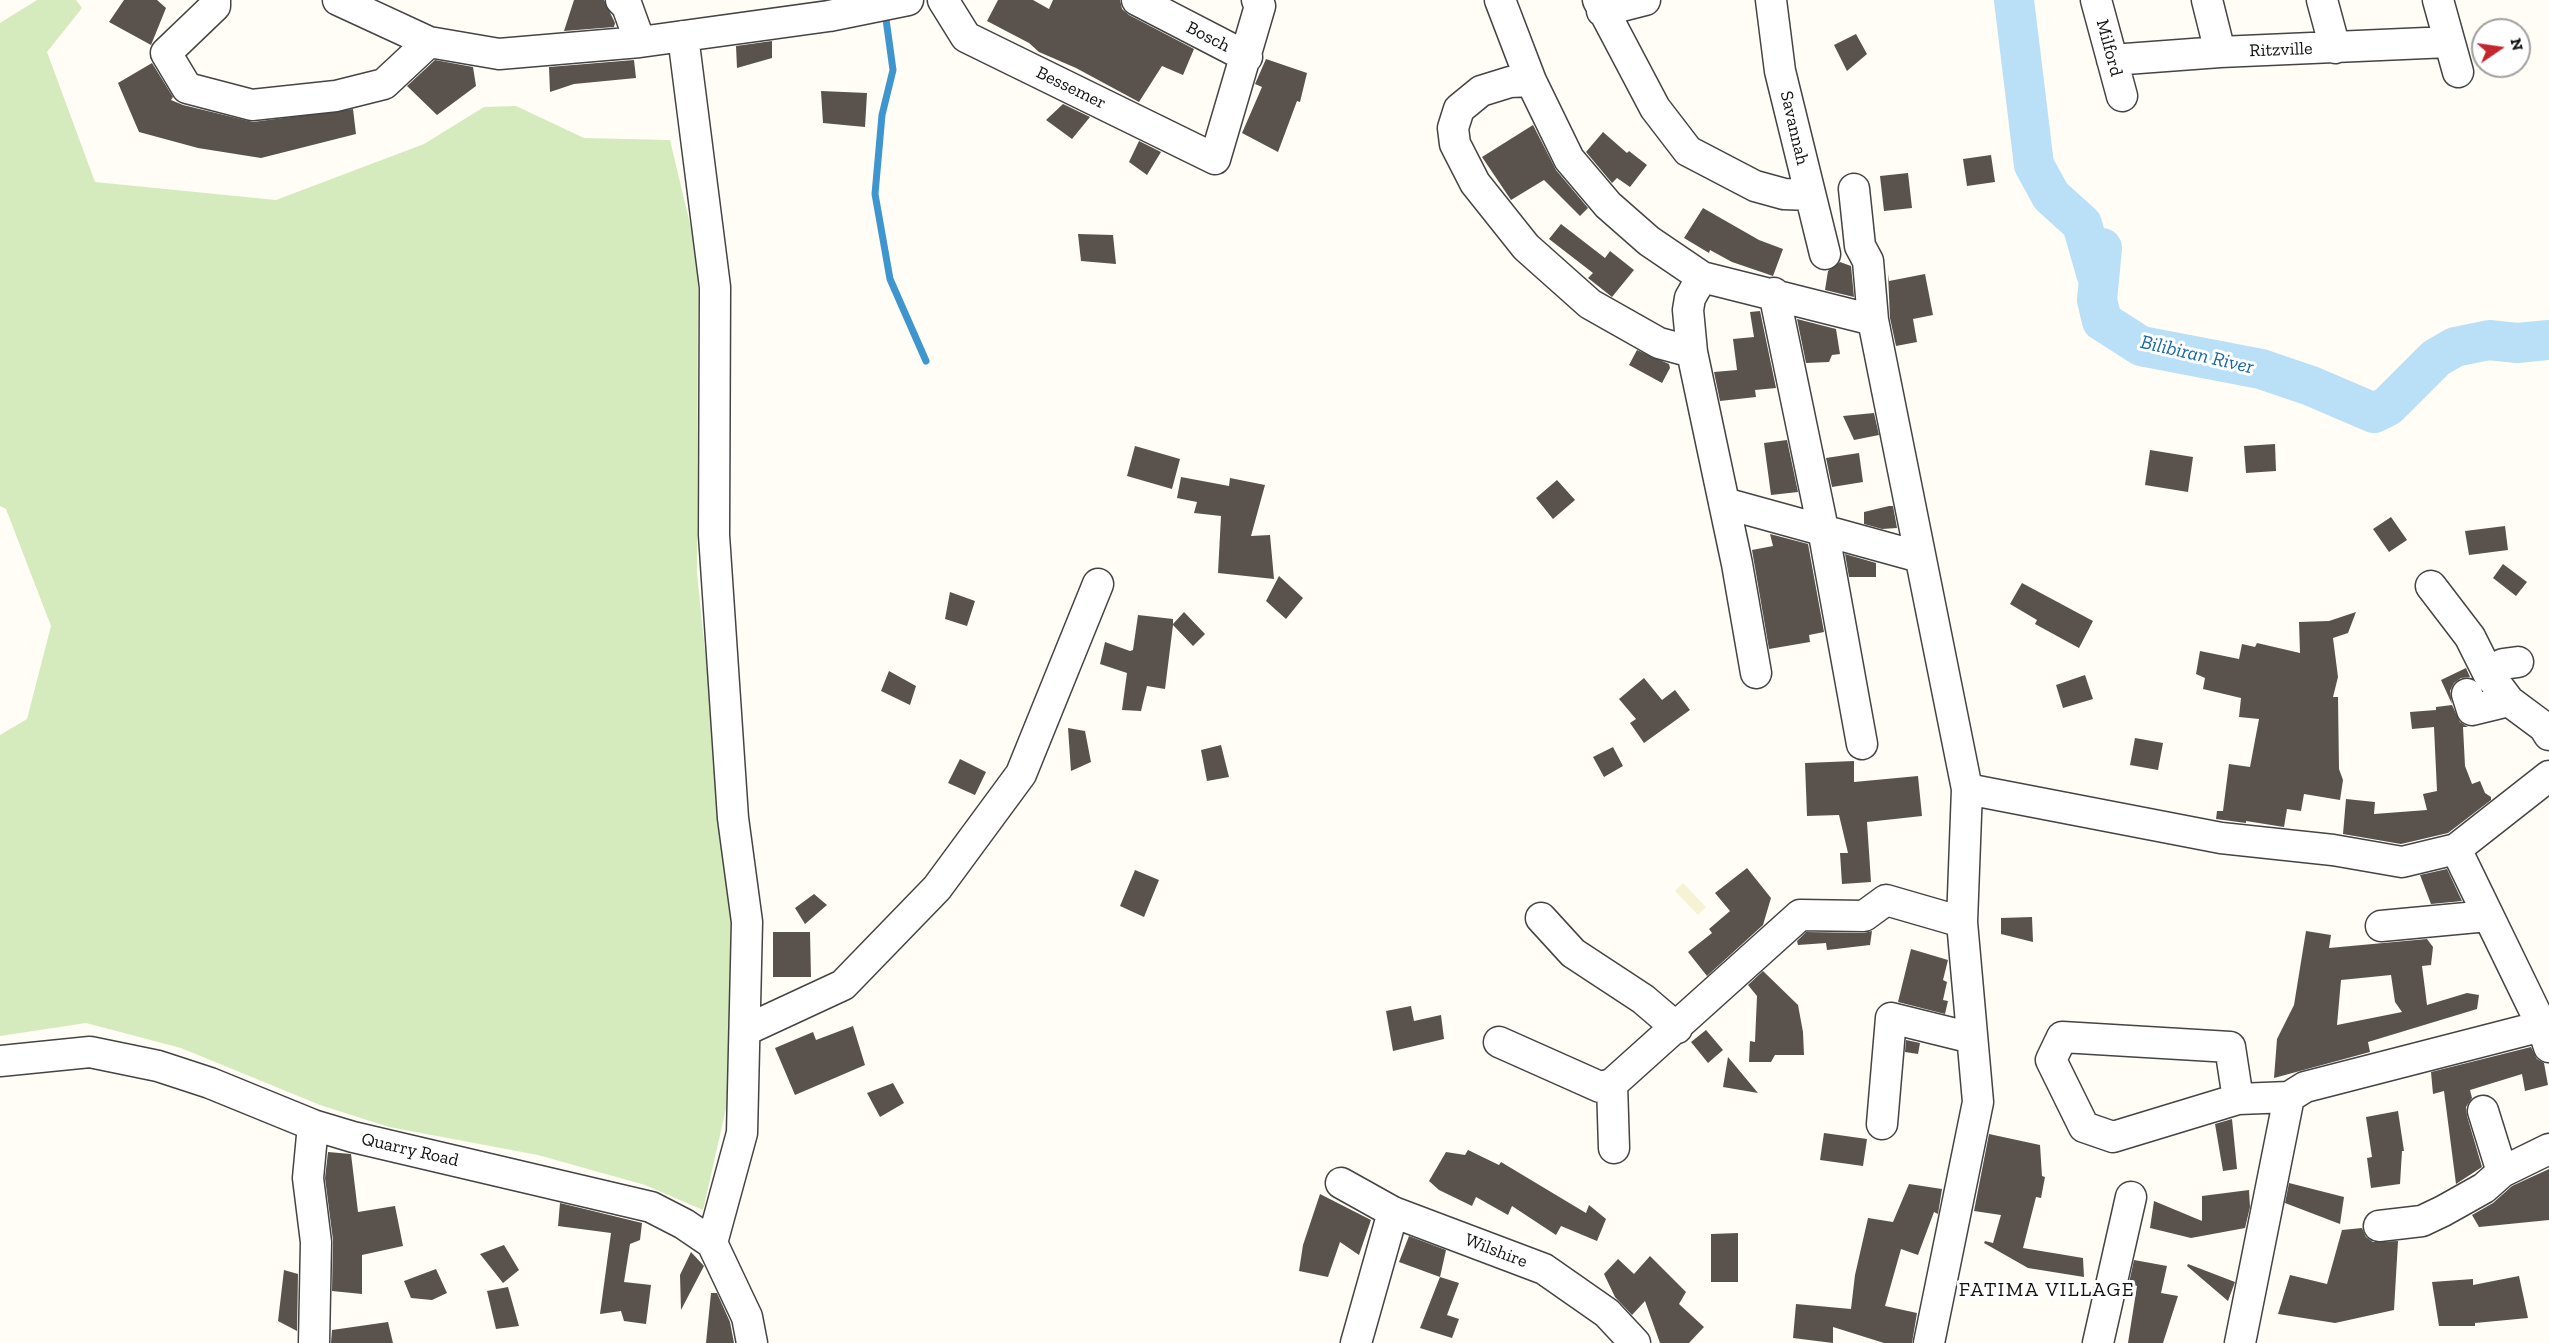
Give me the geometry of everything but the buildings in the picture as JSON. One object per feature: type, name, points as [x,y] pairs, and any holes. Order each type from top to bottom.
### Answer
[{"type":"street","points":[[215,0],[215,6],[166,53],[187,88],[252,105],[336,96],[384,84],[429,42]]},
{"type":"street","points":[[338,0],[429,42],[499,54],[640,42],[829,16],[899,2]]},
{"type":"street","points":[[621,0],[627,6],[640,42]]},
{"type":"street","name":"Bessemer","points":[[943,0],[966,37],[1215,159],[1247,57]]},
{"type":"street","name":"Bosch","points":[[1137,0],[1247,57]]},
{"type":"street","points":[[1247,57],[1260,6],[1257,0]]},
{"type":"street","points":[[1500,0],[1531,81],[1569,159],[1608,205],[1649,241],[1702,277],[1774,293],[1873,320]]},
{"type":"street","points":[[1645,0],[1600,5],[1655,108],[1688,151],[1755,186],[1784,194],[1809,195]]},
{"type":"street","name":"Savannah","points":[[1771,0],[1780,71],[1825,254]]},
{"type":"street","name":"Milford","points":[[2096,0],[2122,96]]},
{"type":"street","points":[[2206,0],[2220,52]]},
{"type":"street","points":[[2322,0],[2335,48]]},
{"type":"street","points":[[2438,0],[2458,72]]},
{"type":"street","points":[[683,36],[716,287],[714,535],[733,818],[747,922],[742,1134],[712,1244]]},
{"type":"street","name":"Ritzville","points":[[2112,60],[2220,52],[2449,42]]},
{"type":"street","points":[[1531,81],[1510,82],[1481,91],[1459,109],[1453,128],[1455,144],[1474,183],[1526,247],[1590,304],[1659,343],[1692,352]]},
{"type":"street","points":[[1854,189],[1860,246],[1868,261],[1873,320],[1967,789],[1962,922],[1978,1102],[1929,1343]]},
{"type":"street","points":[[1702,277],[1690,298],[1688,310],[1692,352],[1724,503],[1756,673]]},
{"type":"street","points":[[1774,293],[1823,529],[1862,744]]},
{"type":"street","points":[[1724,503],[1920,557]]},
{"type":"street","points":[[746,1030],[843,985],[937,888],[1021,774],[1098,584]]},
{"type":"street","points":[[2431,586],[2470,637],[2488,673],[2509,701],[2544,727],[2549,735]]},
{"type":"street","points":[[2488,673],[2503,664],[2518,662]]},
{"type":"street","points":[[2467,694],[2472,710],[2509,701]]},
{"type":"street","points":[[1967,789],[2221,838],[2333,850],[2402,861],[2456,849],[2549,776]]},
{"type":"street","points":[[2238,1099],[2230,1047],[2062,1038],[2051,1059],[2084,1127],[2113,1137],[2238,1099],[2289,1097],[2305,1087],[2546,1037],[2456,849]]},
{"type":"street","points":[[1499,1042],[1600,1087],[1612,1083],[1677,1028],[1800,915],[1864,916],[1886,900],[1962,922]]},
{"type":"street","points":[[2381,926],[2488,916]]},
{"type":"street","points":[[1541,918],[1573,953],[1642,999],[1677,1028]]},
{"type":"street","points":[[1882,1124],[1891,1018],[1972,1038]]},
{"type":"street","name":"Quarry Road","points":[[0,1061],[90,1052],[135,1061],[210,1083],[313,1125],[353,1137],[651,1208],[684,1224],[712,1244],[747,1317],[752,1343]]},
{"type":"street","points":[[1612,1083],[1614,1148]]},
{"type":"street","points":[[2240,1343],[2289,1097]]},
{"type":"street","points":[[2483,1111],[2502,1172]]},
{"type":"street","points":[[313,1125],[308,1178],[316,1242],[314,1343]]},
{"type":"street","points":[[2379,1226],[2422,1221],[2484,1188],[2502,1172],[2549,1149]]},
{"type":"street","name":"Wilshire","points":[[1341,1183],[1393,1212],[1544,1269],[1607,1313],[1635,1343]]},
{"type":"street","points":[[2098,1343],[2131,1197]]},
{"type":"street","points":[[1356,1343],[1393,1212]]},
{"type":"shaded area","points":[[1683,883],[1706,907],[1698,915],[1675,891]]},
{"type":"green space","points":[[37,0],[76,0],[82,8],[47,52],[95,182],[276,200],[424,144],[484,107],[516,106],[584,138],[670,140],[698,258],[697,573],[728,875],[739,930],[727,1104],[703,1210],[645,1185],[538,1155],[389,1127],[320,1105],[181,1048],[86,1023],[0,1036],[0,735],[27,719],[51,626],[6,509],[0,506],[0,23]]},
{"type":"waterway","name":"Bilibiran River","points":[[2014,0],[2034,165],[2051,196],[2082,224],[2096,273]]},
{"type":"waterway","points":[[885,12],[893,70],[882,115],[875,194],[890,279],[926,361]]},
{"type":"waterway","name":"Bilibiran River","points":[[2096,273],[2102,248],[2097,300],[2102,321],[2141,346],[2261,369],[2311,386],[2374,413],[2388,406],[2436,358],[2455,347],[2489,340],[2517,343],[2549,340]]},
{"type":"district","name":"FATIMA VILLAGE","points":[[2047,1290]]}]
